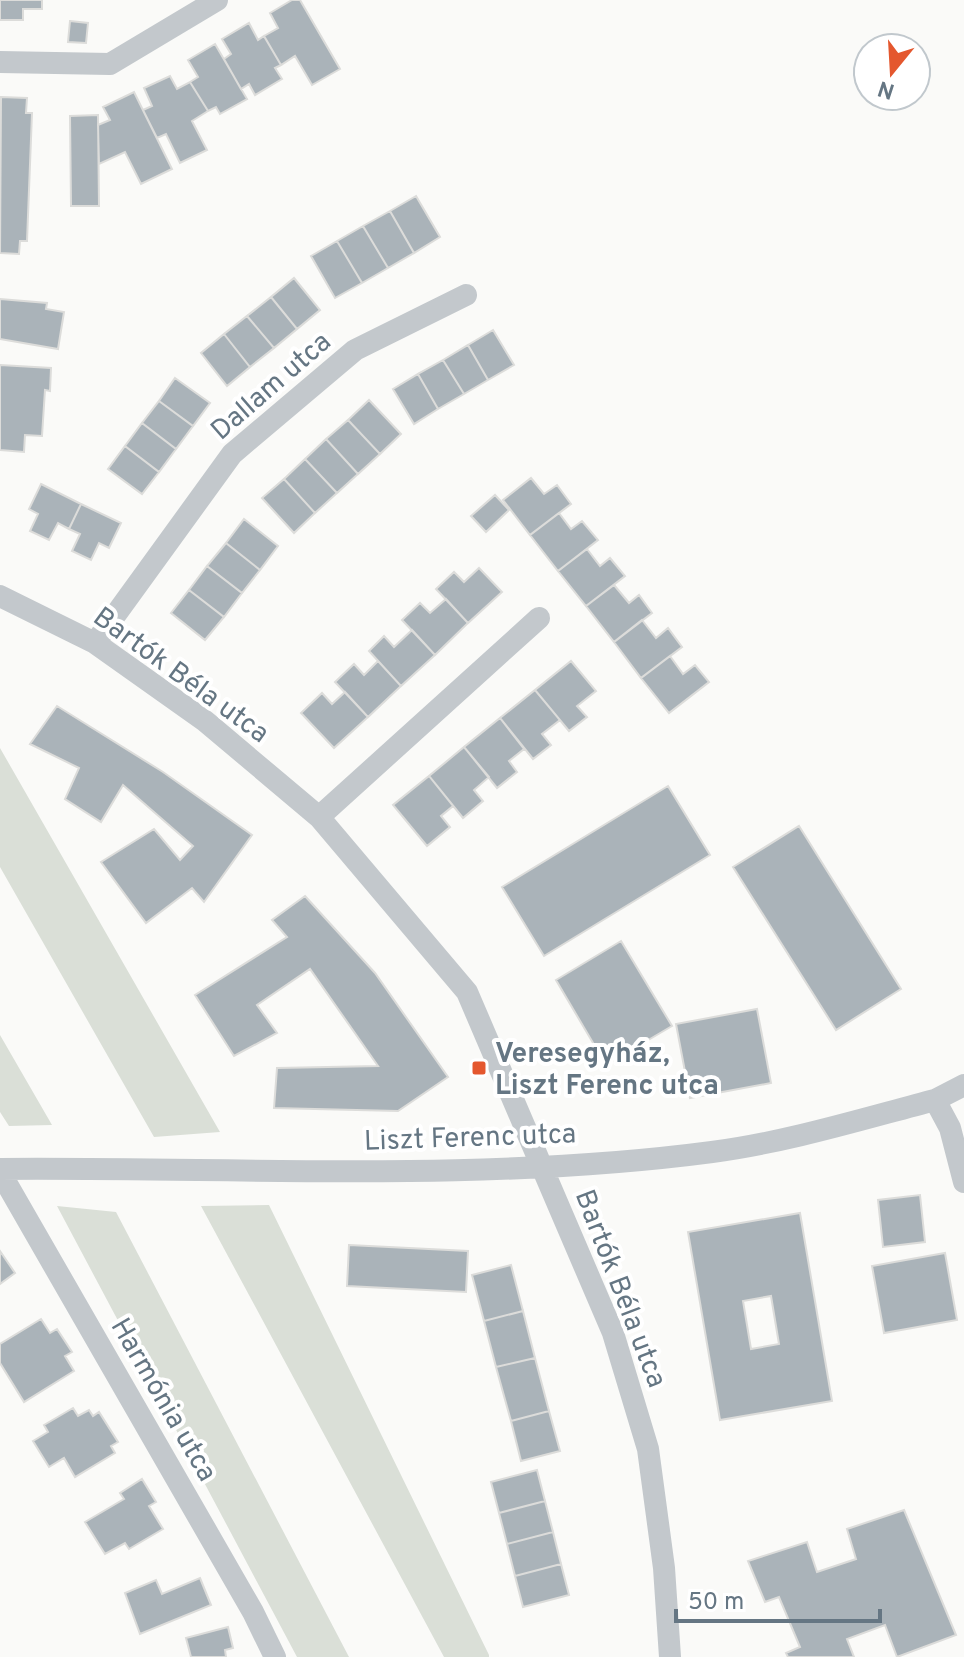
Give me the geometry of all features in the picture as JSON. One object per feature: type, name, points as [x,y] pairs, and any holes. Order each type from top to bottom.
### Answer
[{"type":"street","points":[[0,62],[110,64],[217,0]]},
{"type":"street","name":"Dallam utca","points":[[95,643],[232,454],[355,350],[466,295]]},
{"type":"street","name":"Bartók Béla utca","points":[[0,596],[95,643],[205,721],[319,817],[467,992],[613,1333],[648,1449],[664,1568],[670,1657]]},
{"type":"street","points":[[319,817],[539,618]]},
{"type":"street","name":"Liszt Ferenc utca","points":[[0,1170],[544,1169],[712,1152],[803,1135],[935,1100],[964,1085]]},
{"type":"street","points":[[935,1100],[950,1128],[964,1182]]},
{"type":"street","name":"Harmónia utca","points":[[0,1170],[253,1612],[275,1657]]},
{"type":"shaded area","points":[[0,748],[220,1132],[154,1137],[0,867]]},
{"type":"shaded area","points":[[0,1035],[52,1125],[9,1126],[0,1112]]},
{"type":"shaded area","points":[[269,1205],[489,1657],[444,1657],[201,1206]]},
{"type":"shaded area","points":[[57,1206],[116,1212],[349,1657],[297,1657]]},
{"type":"building","points":[[0,0],[42,0],[42,9],[23,9],[23,20],[0,20]]},
{"type":"building","points":[[292,0],[300,0],[340,69],[312,85],[295,56],[281,65],[264,36],[278,28],[270,13]]},
{"type":"building","points":[[70,21],[88,23],[86,43],[68,42]]},
{"type":"building","points":[[249,23],[258,40],[264,36],[281,65],[275,68],[282,79],[255,95],[249,84],[241,89],[224,59],[231,54],[222,39]]},
{"type":"building","points":[[215,44],[247,99],[220,114],[216,107],[208,111],[190,82],[198,77],[188,60]]},
{"type":"building","points":[[170,76],[177,89],[190,82],[208,111],[192,121],[207,150],[180,163],[166,134],[157,138],[143,110],[152,106],[144,88]]},
{"type":"building","points":[[134,92],[172,169],[141,184],[125,152],[99,164],[98,125],[110,120],[103,107]]},
{"type":"building","points":[[1,97],[27,98],[26,113],[32,113],[27,241],[20,241],[19,254],[0,253]]},
{"type":"building","points":[[98,115],[99,206],[71,206],[70,116]]},
{"type":"building","points":[[416,196],[440,237],[414,253],[390,211]]},
{"type":"building","points":[[390,211],[414,253],[388,268],[363,226]]},
{"type":"building","points":[[363,226],[388,268],[362,283],[337,241]]},
{"type":"building","points":[[337,241],[362,283],[335,298],[311,256]]},
{"type":"building","points":[[294,278],[320,310],[297,329],[271,297]]},
{"type":"building","points":[[271,297],[297,329],[274,348],[247,316]]},
{"type":"building","points":[[0,299],[47,303],[46,309],[64,312],[58,349],[0,339]]},
{"type":"building","points":[[247,316],[274,348],[250,367],[224,334]]},
{"type":"building","points":[[493,330],[514,365],[488,380],[468,345]]},
{"type":"building","points":[[224,334],[250,367],[227,386],[201,353]]},
{"type":"building","points":[[468,345],[488,380],[464,394],[443,360]]},
{"type":"building","points":[[443,360],[464,394],[438,409],[418,374]]},
{"type":"building","points":[[0,365],[51,368],[50,391],[45,390],[42,436],[25,435],[24,452],[0,450]]},
{"type":"building","points":[[418,374],[438,409],[414,424],[393,389]]},
{"type":"building","points":[[175,378],[210,403],[193,426],[159,401]]},
{"type":"building","points":[[369,400],[401,434],[380,454],[348,420]]},
{"type":"building","points":[[159,401],[193,426],[176,449],[142,423]]},
{"type":"building","points":[[348,420],[380,454],[358,474],[326,439]]},
{"type":"building","points":[[142,423],[176,449],[159,472],[125,446]]},
{"type":"building","points":[[326,439],[358,474],[337,493],[305,459]]},
{"type":"building","points":[[125,446],[159,472],[142,494],[108,469]]},
{"type":"building","points":[[305,459],[337,493],[315,513],[284,479]]},
{"type":"building","points":[[531,478],[544,494],[557,485],[571,504],[530,535],[503,500]]},
{"type":"building","points":[[284,479],[315,513],[294,533],[262,498]]},
{"type":"building","points":[[41,484],[81,504],[69,529],[58,523],[49,540],[30,531],[38,514],[29,509]]},
{"type":"building","points":[[495,495],[509,510],[486,532],[471,516]]},
{"type":"building","points":[[81,504],[121,523],[109,548],[99,543],[91,560],[72,551],[80,534],[69,529]]},
{"type":"building","points":[[559,513],[571,529],[582,521],[598,540],[558,571],[530,535]]},
{"type":"building","points":[[244,519],[278,546],[260,570],[226,543]]},
{"type":"building","points":[[226,543],[260,570],[242,593],[207,566]]},
{"type":"building","points":[[587,549],[600,566],[610,558],[625,576],[586,606],[558,571]]},
{"type":"building","points":[[207,566],[242,593],[224,617],[189,590]]},
{"type":"building","points":[[479,568],[502,592],[468,623],[436,589],[454,572],[464,582]]},
{"type":"building","points":[[614,585],[629,603],[639,595],[652,613],[614,642],[586,606]]},
{"type":"building","points":[[189,590],[224,617],[205,640],[171,613]]},
{"type":"building","points":[[446,599],[468,623],[435,655],[402,620],[420,603],[430,613]]},
{"type":"building","points":[[642,620],[656,638],[668,628],[682,647],[641,678],[614,642]]},
{"type":"building","points":[[412,630],[435,655],[401,686],[369,651],[384,636],[394,647]]},
{"type":"building","points":[[670,656],[683,674],[695,665],[709,682],[669,713],[641,678]]},
{"type":"building","points":[[378,661],[401,686],[368,717],[335,682],[354,664],[364,675]]},
{"type":"building","points":[[571,661],[596,691],[577,706],[587,717],[569,731],[535,690]]},
{"type":"building","points":[[535,690],[560,720],[542,734],[551,745],[533,759],[500,718]]},
{"type":"building","points":[[345,692],[368,717],[334,748],[301,713],[322,693],[332,704]]},
{"type":"building","points":[[57,706],[163,772],[252,835],[204,902],[192,888],[146,923],[101,862],[154,829],[180,860],[193,846],[123,785],[101,822],[65,799],[79,768],[30,744]]},
{"type":"building","points":[[500,718],[524,749],[509,761],[517,772],[497,788],[464,747]]},
{"type":"building","points":[[464,747],[489,777],[474,790],[483,801],[463,818],[429,776]]},
{"type":"building","points":[[429,776],[453,806],[441,816],[450,827],[427,846],[393,805]]},
{"type":"building","points":[[668,786],[710,855],[544,956],[502,887]]},
{"type":"building","points":[[799,826],[901,989],[836,1030],[733,867]]},
{"type":"building","points":[[305,896],[375,973],[448,1077],[398,1111],[274,1108],[277,1068],[378,1066],[310,969],[257,1005],[277,1033],[234,1056],[195,995],[287,937],[272,920]]},
{"type":"building","points":[[621,941],[672,1026],[606,1065],[556,980]]},
{"type":"building","points":[[757,1009],[771,1083],[690,1098],[676,1024]]},
{"type":"building","points":[[920,1195],[925,1242],[883,1247],[878,1200]]},
{"type":"building","points":[[800,1213],[832,1401],[720,1420],[688,1232]],"holes":[[[771,1296],[779,1344],[751,1349],[743,1301]]]},
{"type":"building","points":[[349,1245],[468,1251],[466,1292],[347,1286]]},
{"type":"building","points":[[0,1251],[15,1273],[0,1284]]},
{"type":"building","points":[[945,1253],[957,1320],[884,1333],[872,1266]]},
{"type":"building","points":[[511,1265],[523,1311],[484,1321],[472,1275]]},
{"type":"building","points":[[523,1311],[535,1358],[496,1367],[484,1321]]},
{"type":"building","points":[[41,1319],[50,1333],[57,1329],[72,1352],[65,1356],[74,1371],[24,1402],[0,1363],[0,1344]]},
{"type":"building","points":[[535,1358],[549,1411],[511,1421],[496,1367]]},
{"type":"building","points":[[73,1408],[78,1416],[89,1410],[93,1416],[99,1412],[118,1442],[111,1446],[115,1453],[75,1477],[64,1458],[49,1467],[33,1441],[48,1432],[44,1425]]},
{"type":"building","points":[[549,1411],[560,1451],[521,1461],[511,1421]]},
{"type":"building","points":[[537,1470],[545,1501],[499,1513],[491,1482]]},
{"type":"building","points":[[142,1479],[156,1502],[149,1506],[163,1529],[129,1549],[125,1543],[105,1554],[85,1522],[124,1499],[120,1493]]},
{"type":"building","points":[[545,1501],[553,1532],[507,1544],[499,1513]]},
{"type":"building","points":[[904,1510],[956,1635],[897,1657],[885,1625],[847,1639],[854,1657],[788,1657],[786,1653],[800,1647],[779,1597],[765,1602],[748,1561],[807,1542],[817,1572],[856,1559],[847,1529]]},
{"type":"building","points":[[553,1532],[561,1564],[515,1576],[507,1544]]},
{"type":"building","points":[[561,1564],[569,1595],[523,1607],[515,1576]]},
{"type":"building","points":[[200,1578],[211,1605],[140,1634],[125,1593],[156,1580],[162,1594]]},
{"type":"building","points":[[228,1627],[233,1648],[225,1650],[226,1657],[191,1657],[186,1638]]},
{"type":"place","name":"Veresegyház, Liszt Ferenc utca","points":[[479,1068]]}]
